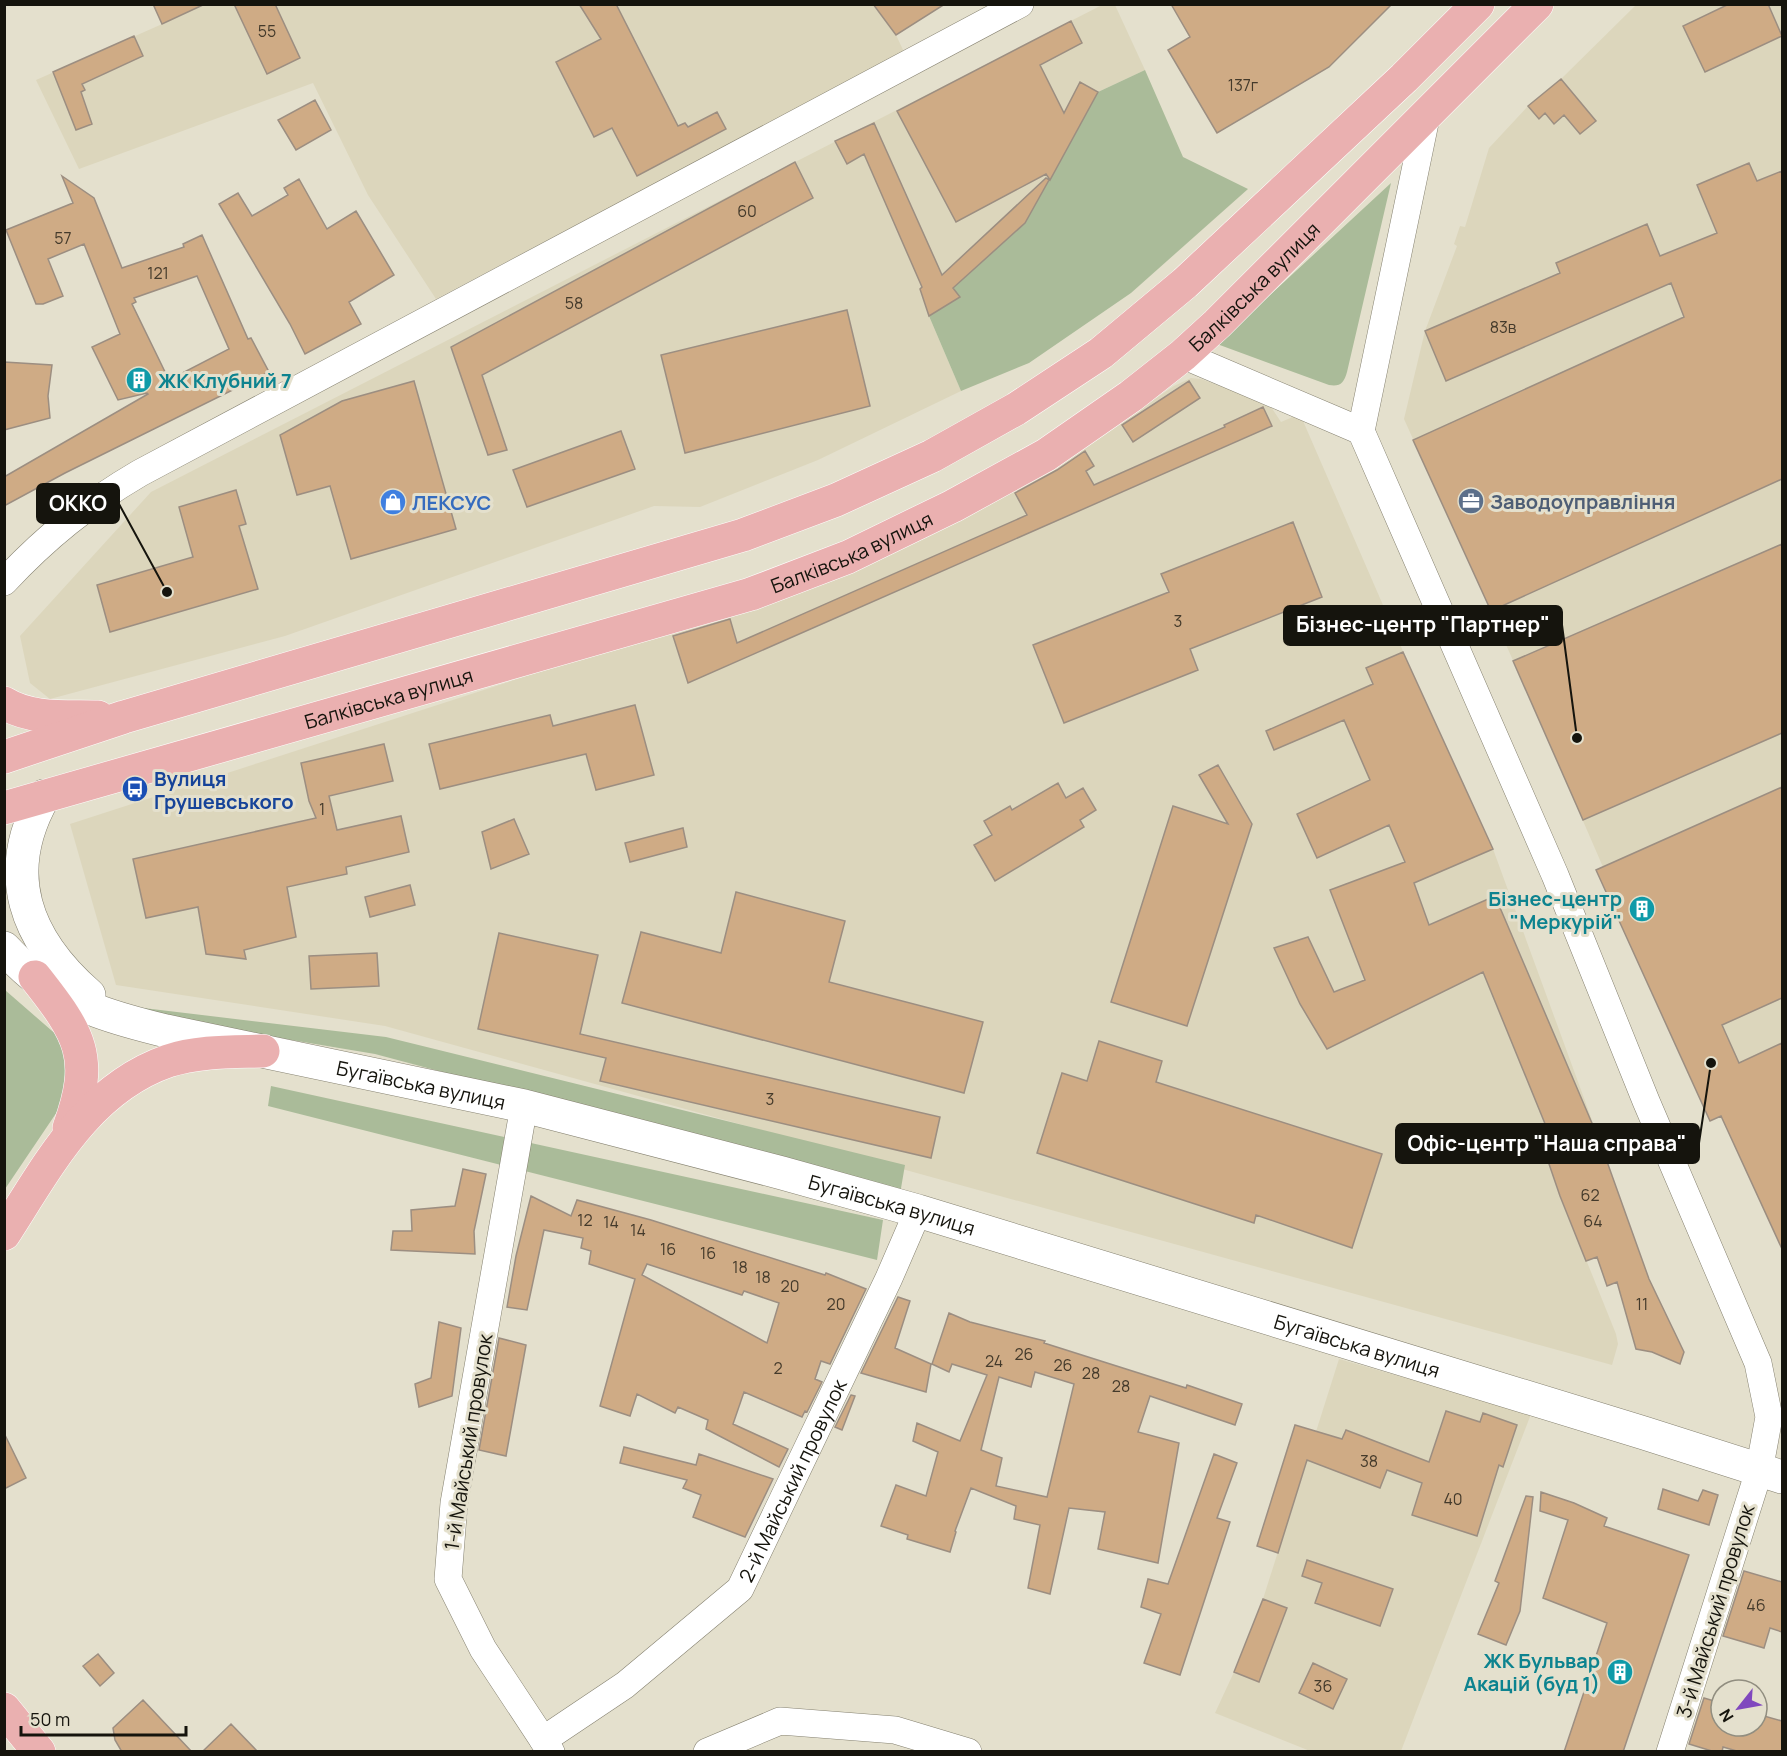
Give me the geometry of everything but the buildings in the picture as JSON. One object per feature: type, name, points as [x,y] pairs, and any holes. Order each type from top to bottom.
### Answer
[{"type":"main road","points":[[4,757],[124,717],[743,535],[836,500],[932,456],[1016,409],[1091,359],[1168,297],[1395,86],[1478,4]]},
{"type":"main road","name":"Балківська вулиця","points":[[4,808],[751,594],[848,557],[953,506],[1046,455],[1131,396],[1183,355],[1217,324],[1537,4]]},
{"type":"main road","points":[[4,703],[15,710],[29,714],[124,717]]},
{"type":"main road","points":[[44,796],[32,814],[21,846],[18,868],[20,890],[27,913],[37,934],[72,981],[115,1018]]},
{"type":"main road","name":"Бугаївська вулиця","points":[[4,948],[35,977],[81,1004],[115,1018],[166,1031],[524,1107],[771,1170],[918,1211],[1771,1474]]},
{"type":"main road","points":[[35,977],[68,1023],[78,1045],[83,1064],[82,1087],[65,1140]]},
{"type":"main road","points":[[4,1234],[65,1140],[85,1116],[113,1089],[168,1061],[211,1053],[263,1051]]},
{"type":"main road","points":[[4,1709],[39,1752]]},
{"type":"street","points":[[4,582],[66,521],[132,477],[1020,4]]},
{"type":"street","points":[[1183,355],[1361,431],[1426,113]]},
{"type":"street","name":"3-й Майський провулок","points":[[1361,431],[1555,874],[1646,1101],[1758,1363],[1769,1417],[1771,1474],[1671,1752]]},
{"type":"street","name":"1-й Майський провулок","points":[[524,1107],[454,1503],[448,1579],[483,1649],[547,1746]]},
{"type":"street","name":"2-й Майський провулок","points":[[547,1746],[625,1685],[740,1589],[889,1278],[918,1211]]},
{"type":"street","points":[[707,1752],[780,1721],[895,1730],[968,1752]]},
{"type":"shaded area","points":[[184,4],[873,5],[896,35],[904,52],[436,299],[368,195],[313,83],[79,169],[36,80],[187,13]]},
{"type":"shaded area","points":[[1102,5],[1115,5],[1145,70],[1098,92],[1025,223],[953,288],[960,297],[929,316],[961,391],[818,460],[700,507],[654,506],[285,636],[50,699],[30,683],[20,636],[151,492]]},
{"type":"shaded area","points":[[1636,5],[1782,5],[1782,1249],[1721,1116],[1710,1121],[1596,871],[1603,867],[1404,419],[1425,331],[1457,246],[1454,244],[1460,226],[1465,227],[1489,148],[1528,106],[1561,79]]},
{"type":"shaded area","points":[[1191,378],[1201,379],[1269,404],[1281,422],[1300,414],[1419,688],[1493,849],[1600,1142],[1549,1161],[1558,1190],[1616,1334],[1618,1344],[1612,1365],[385,1026],[116,985],[70,824],[613,648],[1049,471],[1174,386]]},
{"type":"shaded area","points":[[1339,1359],[1531,1414],[1401,1751],[1310,1751],[1215,1713],[1263,1599]]},
{"type":"green space","points":[[1145,70],[1183,157],[1248,189],[1131,293],[1029,363],[961,391],[929,316],[960,297],[953,288],[1025,223],[1098,92]]},
{"type":"green space","points":[[1391,183],[1347,372],[1341,383],[1329,385],[1217,344]]},
{"type":"green space","points":[[5,990],[59,1037],[70,1055],[63,1103],[5,1189]]},
{"type":"green space","points":[[135,1007],[386,1037],[905,1165],[900,1194],[375,1054],[137,1014]]},
{"type":"green space","points":[[271,1086],[883,1220],[877,1260],[268,1106]]},
{"type":"place","name":"ЖК Клубний 7","points":[[139,380]]},
{"type":"place","name":"Заводоуправління","points":[[1471,501]]},
{"type":"place","name":"ЛЕКСУС","points":[[393,502]]},
{"type":"place","name":"ОККО","points":[[167,592]]},
{"type":"place","name":"Бізнес-центр \"Партнер\"","points":[[1577,738]]},
{"type":"place","name":"Вулиця Грушевського","points":[[135,789]]},
{"type":"place","name":"Бізнес-центр \"Меркурій\"","points":[[1642,909]]},
{"type":"place","name":"Офіс-центр \"Наша справа\"","points":[[1711,1063]]},
{"type":"place","name":"ЖК Бульвар Акацій (буд 1)","points":[[1620,1672]]}]
